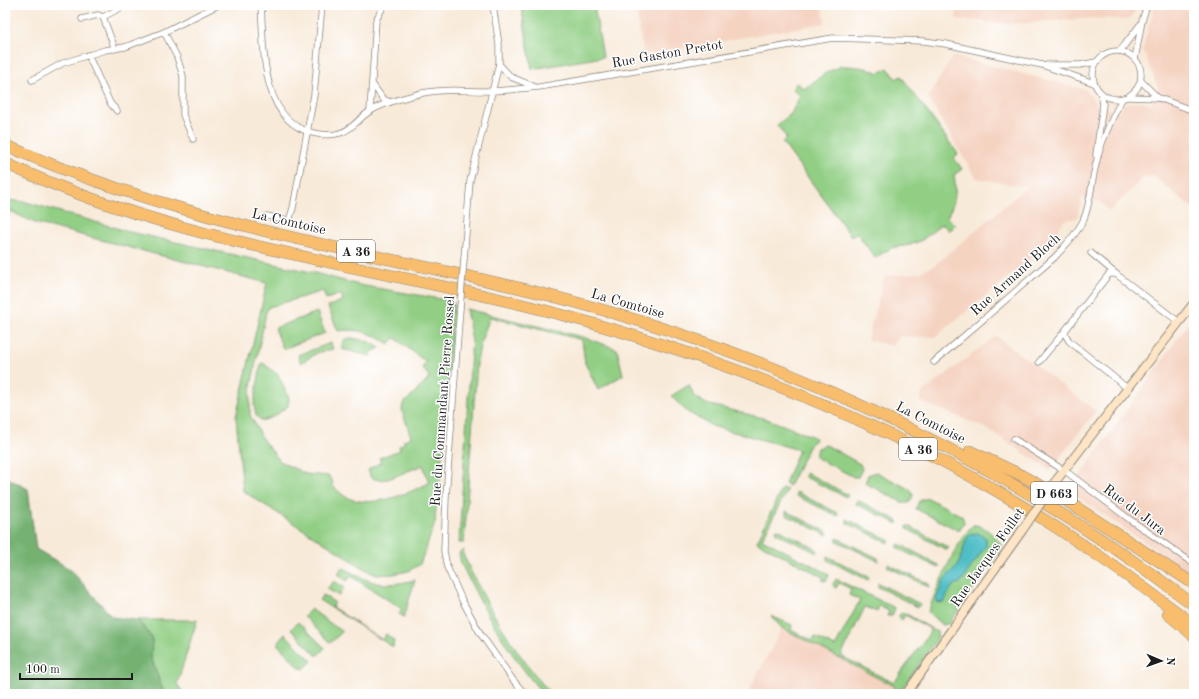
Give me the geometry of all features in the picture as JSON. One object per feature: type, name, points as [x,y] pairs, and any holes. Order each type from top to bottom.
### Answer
[{"type":"highway","name":"La Comtoise","points":[[5,145],[85,177],[208,216],[276,234],[540,293],[705,342],[782,370],[902,424],[972,460],[1065,515],[1128,557],[1194,605]]},
{"type":"highway","name":"A 36","points":[[5,163],[34,177]]},
{"type":"highway","name":"A 36","points":[[5,168],[106,203],[188,229],[248,245],[531,307],[617,331],[739,371],[846,414],[923,451],[1001,494],[1110,563],[1194,625]]},
{"type":"highway","name":"D 663","points":[[902,424],[979,455],[1037,483],[1194,584]]},
{"type":"highway","points":[[1110,563],[1194,636]]},
{"type":"main road","name":"Rue Jacques Foillet","points":[[906,694],[1063,470],[1193,305]]},
{"type":"street","points":[[82,19],[98,15],[103,17],[126,5]]},
{"type":"street","points":[[32,80],[63,63],[88,55],[125,47],[164,32],[218,5]]},
{"type":"street","points":[[261,5],[263,51],[274,96],[278,106],[288,120],[295,126],[306,131]]},
{"type":"street","points":[[267,216],[289,221],[306,143],[306,131],[314,94],[322,5]]},
{"type":"street","points":[[370,111],[376,20],[384,5]]},
{"type":"street","name":"Rue du Commandant Pierre Rossel","points":[[493,5],[499,45],[499,64],[470,181],[444,551],[447,567],[462,600],[480,633],[513,680],[525,694]]},
{"type":"street","points":[[1120,51],[1132,38],[1142,21],[1148,5]]},
{"type":"street","points":[[103,17],[115,49]]},
{"type":"street","points":[[1135,59],[1142,21]]},
{"type":"street","points":[[164,32],[177,57],[183,76],[183,115],[193,139]]},
{"type":"street","name":"Rue Gaston Pretot","points":[[306,131],[329,135],[341,133],[351,128],[370,111],[390,102],[438,90],[492,91],[539,87],[833,38],[924,41],[973,49],[1042,65],[1094,83]]},
{"type":"street","points":[[1096,164],[1098,131],[1103,104],[1101,94],[1094,83],[1093,69],[1096,62],[1107,53],[1120,51],[1135,59],[1140,68],[1140,81],[1134,93],[1122,99],[1107,98],[1101,94]]},
{"type":"street","points":[[88,55],[110,103],[117,111]]},
{"type":"street","name":"Rue Gaston Pretot","points":[[1042,65],[1080,65],[1096,62]]},
{"type":"street","points":[[499,64],[512,77],[528,85],[539,87]]},
{"type":"street","points":[[1140,81],[1159,98]]},
{"type":"street","points":[[372,84],[383,98],[390,102]]},
{"type":"street","points":[[1128,97],[1159,98],[1194,111]]},
{"type":"street","name":"Rue Armand Bloch","points":[[934,362],[1055,257],[1069,242],[1085,214],[1096,164],[1109,126],[1122,99]]},
{"type":"street","points":[[1091,253],[1179,322]]},
{"type":"street","points":[[1039,362],[1109,274],[1116,274]]},
{"type":"street","points":[[1064,332],[1069,341],[1127,388]]},
{"type":"street","name":"Rue du Jura","points":[[1014,439],[1063,470],[1134,523],[1192,563]]},
{"type":"street","points":[[1192,563],[1194,556]]},
{"type":"shaded area","points":[[635,5],[822,5],[825,23],[644,55]]},
{"type":"shaded area","points":[[955,5],[1138,5],[1132,17],[1127,20],[1093,18],[1009,24],[957,19]]},
{"type":"shaded area","points":[[1155,5],[1194,5],[1194,209],[1153,176],[1143,178],[1110,211],[1098,201],[1082,197],[1077,218],[1064,220],[1056,235],[1042,250],[935,337],[899,337],[893,346],[867,340],[885,276],[919,273],[935,265],[1027,187],[976,178],[928,98],[953,56],[1086,90],[1098,107],[1119,112],[1124,104],[1141,101],[1151,104],[1158,88],[1143,50]]},
{"type":"shaded area","points":[[1194,316],[1194,576],[1069,491]]},
{"type":"shaded area","points":[[996,336],[1096,411],[1050,470],[984,427],[919,401],[923,392]]},
{"type":"shaded area","points":[[782,628],[895,687],[891,694],[747,694]]},
{"type":"green space","points":[[521,5],[594,5],[603,57],[532,69]]},
{"type":"green space","points":[[841,66],[860,67],[879,73],[888,68],[896,79],[901,76],[958,154],[954,158],[962,169],[954,175],[955,197],[947,217],[955,225],[949,231],[942,224],[922,240],[910,245],[891,248],[875,258],[857,233],[851,236],[782,142],[787,138],[777,125],[791,114],[800,96],[792,88],[797,83],[804,89],[827,72]]},
{"type":"green space","points":[[5,200],[26,202],[130,232],[311,272],[359,285],[447,300],[454,303],[439,491],[435,523],[420,564],[409,571],[377,575],[243,491],[236,417],[267,283],[35,223],[10,211],[5,211]],"holes":[[[323,291],[326,299],[341,294],[343,300],[328,307],[338,331],[352,330],[365,332],[389,344],[395,338],[426,362],[422,368],[429,376],[427,381],[403,404],[402,410],[411,437],[403,441],[405,443],[399,446],[400,450],[379,458],[381,462],[368,470],[371,478],[379,480],[388,479],[423,465],[429,483],[399,496],[388,499],[366,502],[356,500],[346,497],[332,485],[333,482],[329,476],[306,474],[281,462],[263,440],[250,415],[250,392],[266,312],[269,307]]]},
{"type":"green space","points":[[466,309],[583,337],[617,349],[623,375],[598,390],[585,363],[582,340],[490,317],[481,341],[477,362],[464,543],[459,543],[472,341]]},
{"type":"green space","points":[[317,312],[325,333],[283,349],[275,328]]},
{"type":"green space","points":[[352,338],[370,342],[380,348],[372,352],[370,356],[342,349],[342,344],[345,339]]},
{"type":"green space","points":[[331,343],[333,349],[317,353],[301,363],[298,355]]},
{"type":"green space","points":[[263,363],[278,375],[289,398],[288,406],[275,416],[262,421],[256,416],[254,404],[261,364]]},
{"type":"green space","points":[[689,385],[694,396],[706,404],[767,419],[814,437],[815,439],[810,445],[789,486],[785,483],[799,450],[712,426],[686,411],[671,396]]},
{"type":"green space","points":[[826,445],[860,464],[862,469],[858,477],[854,477],[815,457],[817,448]]},
{"type":"green space","points":[[876,472],[911,490],[913,496],[909,503],[904,503],[865,483],[868,475]]},
{"type":"green space","points":[[806,473],[848,495],[846,497],[805,477]]},
{"type":"green space","points":[[5,477],[28,489],[36,549],[70,569],[112,617],[138,620],[152,638],[151,657],[164,694],[5,694]]},
{"type":"green space","points":[[782,488],[787,490],[762,539],[829,574],[827,580],[823,581],[823,577],[757,542]]},
{"type":"green space","points":[[796,492],[838,513],[838,516],[796,496]]},
{"type":"green space","points":[[928,498],[962,516],[964,522],[960,529],[956,529],[916,509],[919,501]]},
{"type":"green space","points":[[857,500],[898,521],[898,524],[856,504]]},
{"type":"green space","points":[[786,511],[827,532],[827,535],[786,515]]},
{"type":"green space","points":[[847,519],[889,540],[889,543],[847,523]]},
{"type":"green space","points":[[973,525],[977,525],[990,532],[1002,547],[949,624],[942,625],[928,612],[941,579],[954,553]]},
{"type":"green space","points":[[907,526],[949,548],[947,550],[907,529]]},
{"type":"green space","points":[[778,529],[818,550],[817,553],[776,533],[776,530]]},
{"type":"green space","points":[[837,538],[878,558],[878,561],[837,541]]},
{"type":"green space","points":[[899,544],[939,565],[939,568],[897,548]]},
{"type":"green space","points":[[464,550],[463,554],[491,609],[525,662],[551,694],[543,694],[531,679],[508,647],[488,615],[461,563],[459,553]]},
{"type":"green space","points":[[827,556],[869,577],[868,580],[827,560]]},
{"type":"green space","points":[[888,564],[929,584],[929,587],[888,567]]},
{"type":"green space","points":[[342,567],[369,581],[377,583],[393,584],[415,580],[404,617],[399,614],[402,609],[351,576],[347,581],[338,574]]},
{"type":"green space","points":[[836,579],[895,608],[892,616],[887,616],[889,611],[879,606],[877,611],[865,607],[841,656],[894,683],[930,632],[929,628],[905,615],[901,620],[899,616],[901,613],[905,613],[937,632],[938,638],[898,694],[891,694],[895,687],[782,628],[771,616],[792,625],[791,630],[813,641],[815,637],[835,647],[860,600],[849,595],[851,589],[839,583],[836,588],[834,587],[833,584]]},
{"type":"green space","points":[[334,581],[344,587],[339,596],[327,589]]},
{"type":"green space","points":[[878,583],[920,605],[918,607],[878,587]]},
{"type":"green space","points":[[323,595],[335,603],[332,607],[382,640],[386,634],[394,641],[393,647],[319,600]]},
{"type":"green space","points":[[311,609],[342,632],[330,643],[304,616]]},
{"type":"green space","points":[[138,620],[197,620],[177,684],[184,694],[164,694],[151,657],[152,638]]},
{"type":"green space","points":[[298,622],[325,648],[317,656],[291,629]]},
{"type":"green space","points":[[285,634],[312,661],[304,669],[300,668],[278,645],[278,642]]},
{"type":"water","points":[[978,533],[986,538],[986,546],[960,583],[954,585],[950,590],[944,602],[938,603],[936,599],[945,578],[957,567],[966,540],[969,535]]}]
